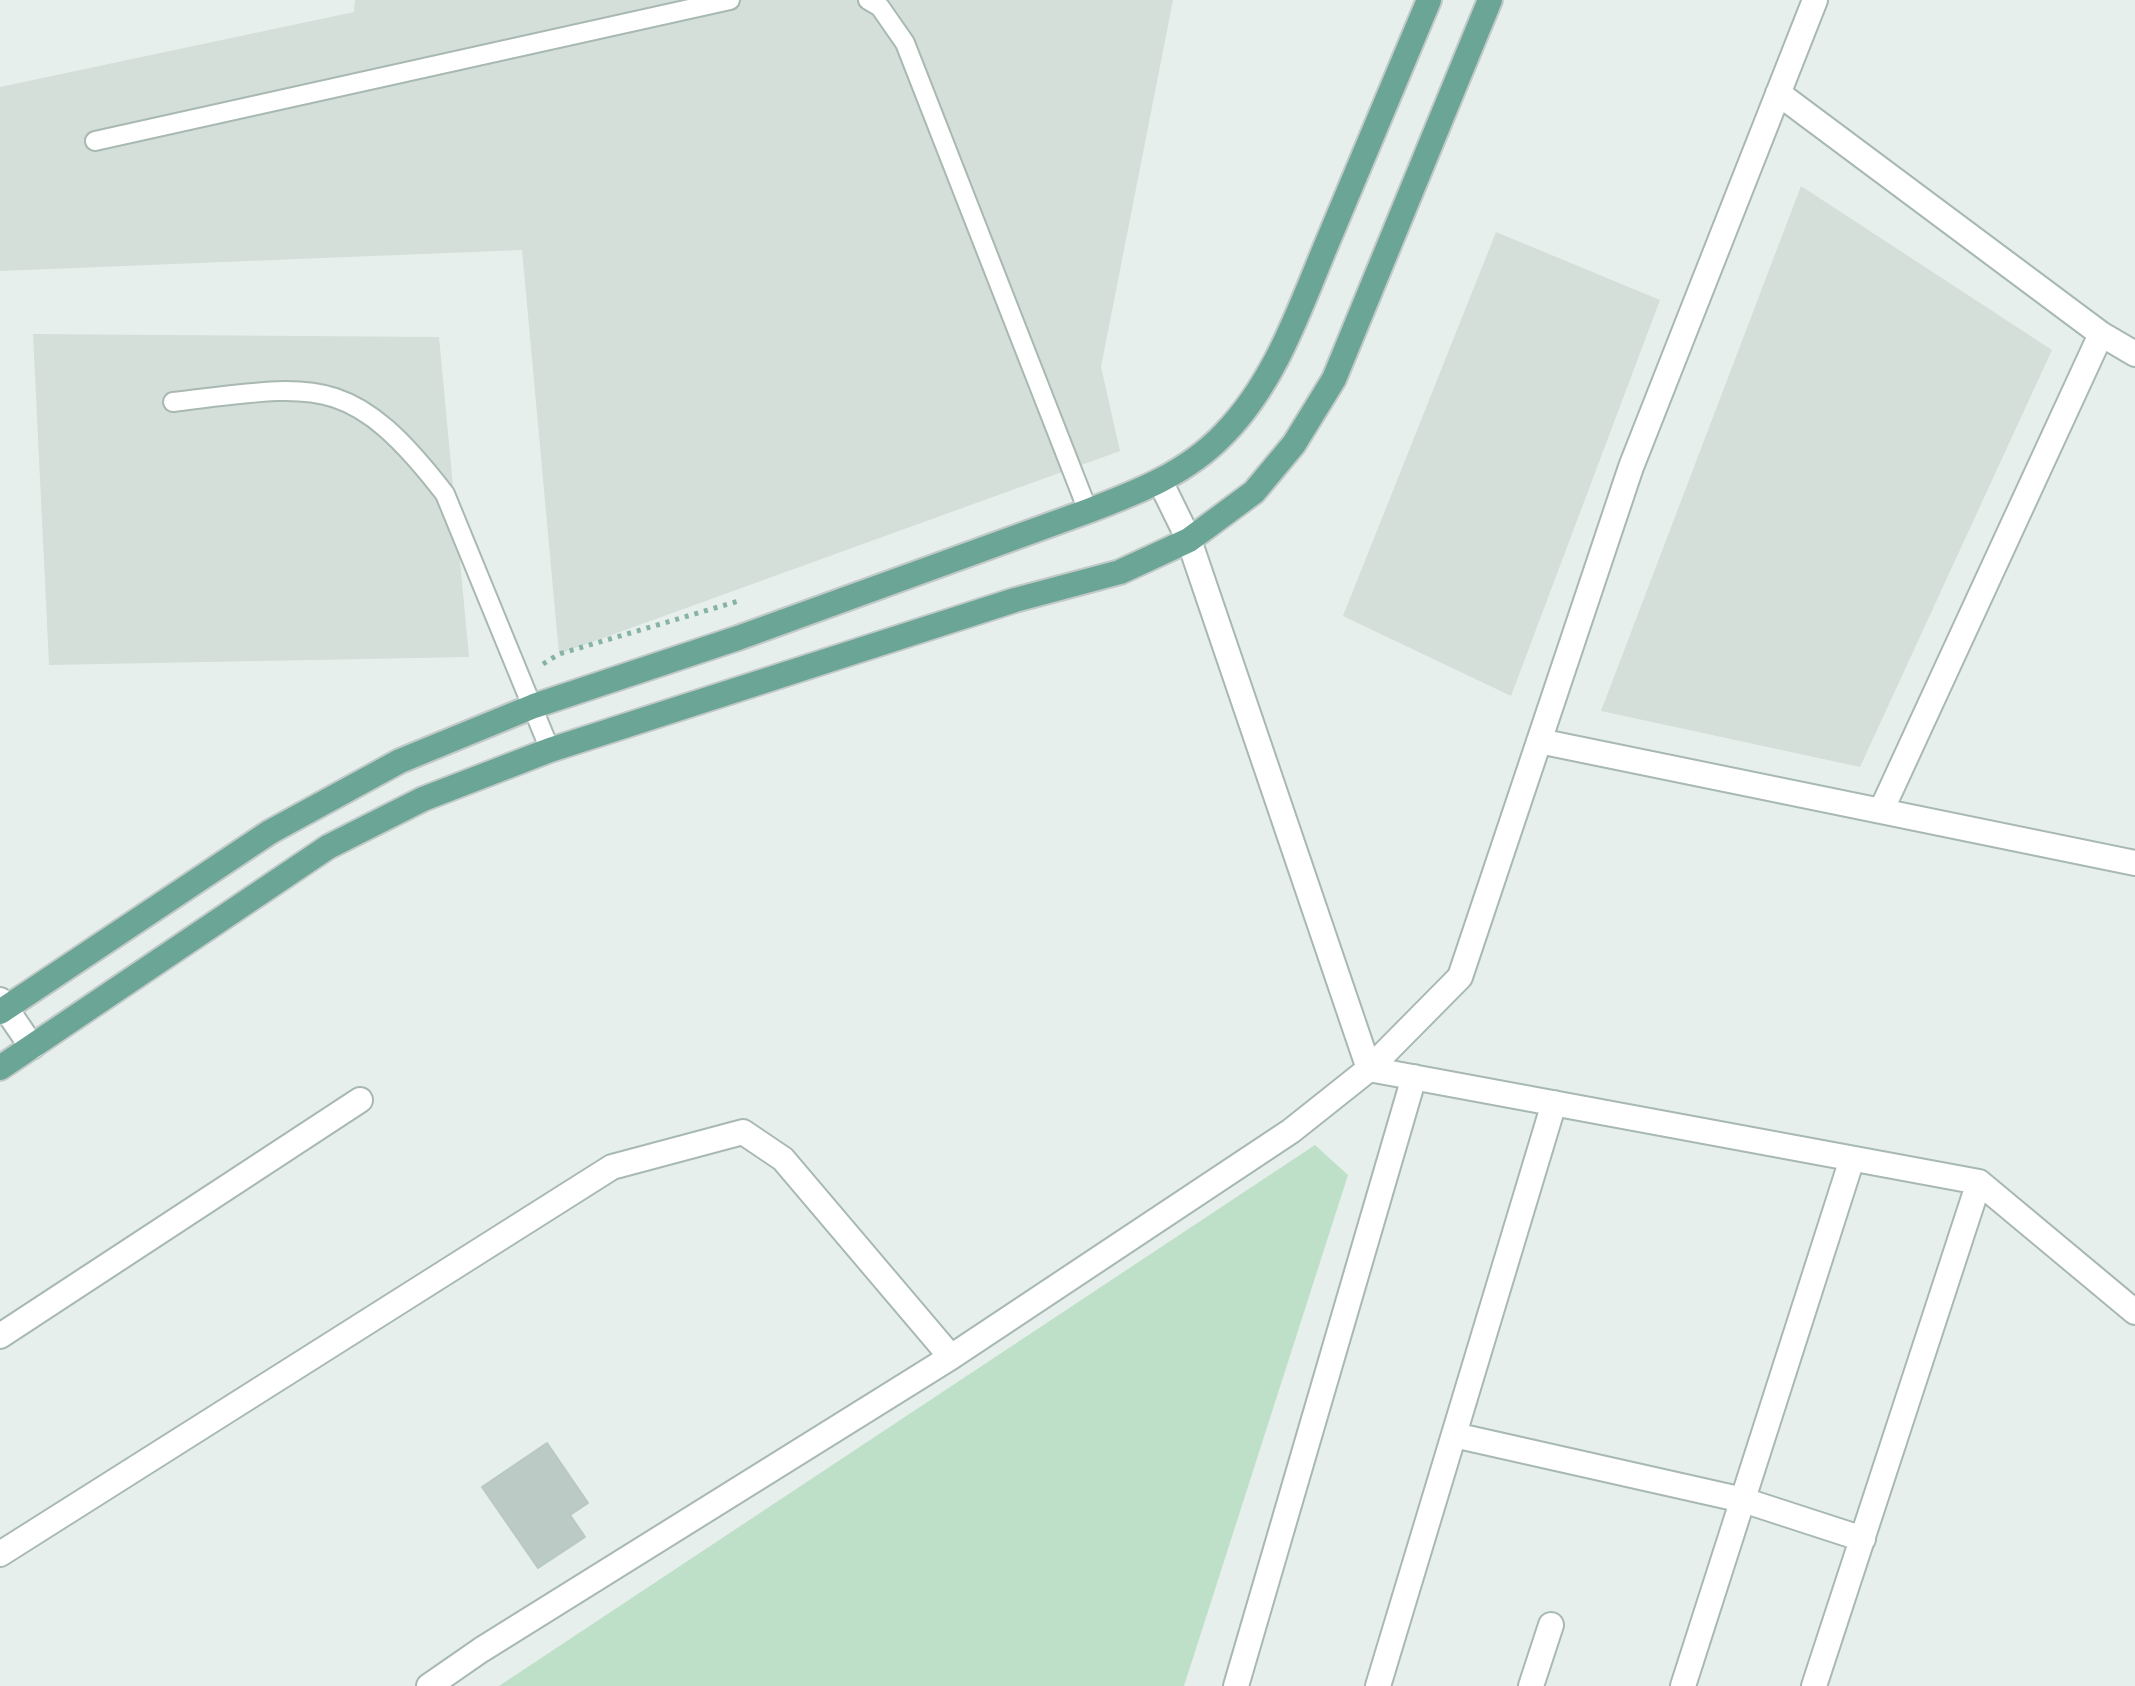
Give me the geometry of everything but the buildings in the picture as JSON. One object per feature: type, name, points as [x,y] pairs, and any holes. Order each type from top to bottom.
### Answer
[{"type":"main road","points":[[2,1007],[270,832],[400,761],[534,706],[738,638],[1088,511],[1184,468],[1224,434],[1254,399],[1287,337],[1429,0]]},
{"type":"main road","points":[[0,1068],[328,847],[423,799],[550,750],[1015,600],[1120,572],[1189,540],[1254,492],[1294,444],[1334,379],[1490,0]]},
{"type":"street","points":[[429,1686],[481,1650],[951,1357],[1291,1131],[1369,1069],[1460,977],[1631,467],[1815,0]]},
{"type":"street","points":[[1778,93],[2101,334],[2135,354]]},
{"type":"street","points":[[1881,811],[2101,334]]},
{"type":"street","points":[[1160,481],[1189,540],[1369,1069]]},
{"type":"street","points":[[1539,741],[2135,863]]},
{"type":"street","points":[[2,1007],[32,1047]]},
{"type":"street","points":[[1369,1069],[1979,1182],[2135,1312]]},
{"type":"street","points":[[1236,1686],[1414,1077]]},
{"type":"street","points":[[0,1336],[360,1100]]},
{"type":"street","points":[[1378,1686],[1554,1103]]},
{"type":"street","points":[[0,1554],[612,1167],[743,1132],[783,1159],[951,1357]]},
{"type":"street","points":[[1683,1686],[1852,1159]]},
{"type":"street","points":[[1814,1686],[1979,1182]]},
{"type":"street","points":[[1454,1435],[1743,1500],[1863,1539]]},
{"type":"street","points":[[1531,1686],[1551,1625]]},
{"type":"lane","points":[[95,141],[730,0]]},
{"type":"lane","points":[[868,0],[880,7],[905,43],[1088,511]]},
{"type":"lane","points":[[173,402],[286,388],[334,395],[378,418],[445,494],[550,750]]},
{"type":"path","points":[[522,678],[559,654],[756,597]]},
{"type":"shaded area","points":[[355,0],[1173,0],[1101,367],[1120,451],[559,654],[522,250],[0,271],[0,87],[354,12]]},
{"type":"shaded area","points":[[1801,186],[2052,350],[1860,767],[1601,711]]},
{"type":"shaded area","points":[[1496,232],[1660,300],[1511,696],[1343,616]]},
{"type":"shaded area","points":[[33,334],[439,337],[469,657],[49,665]]},
{"type":"green space","points":[[1315,1145],[1348,1175],[1184,1686],[499,1686]]}]
